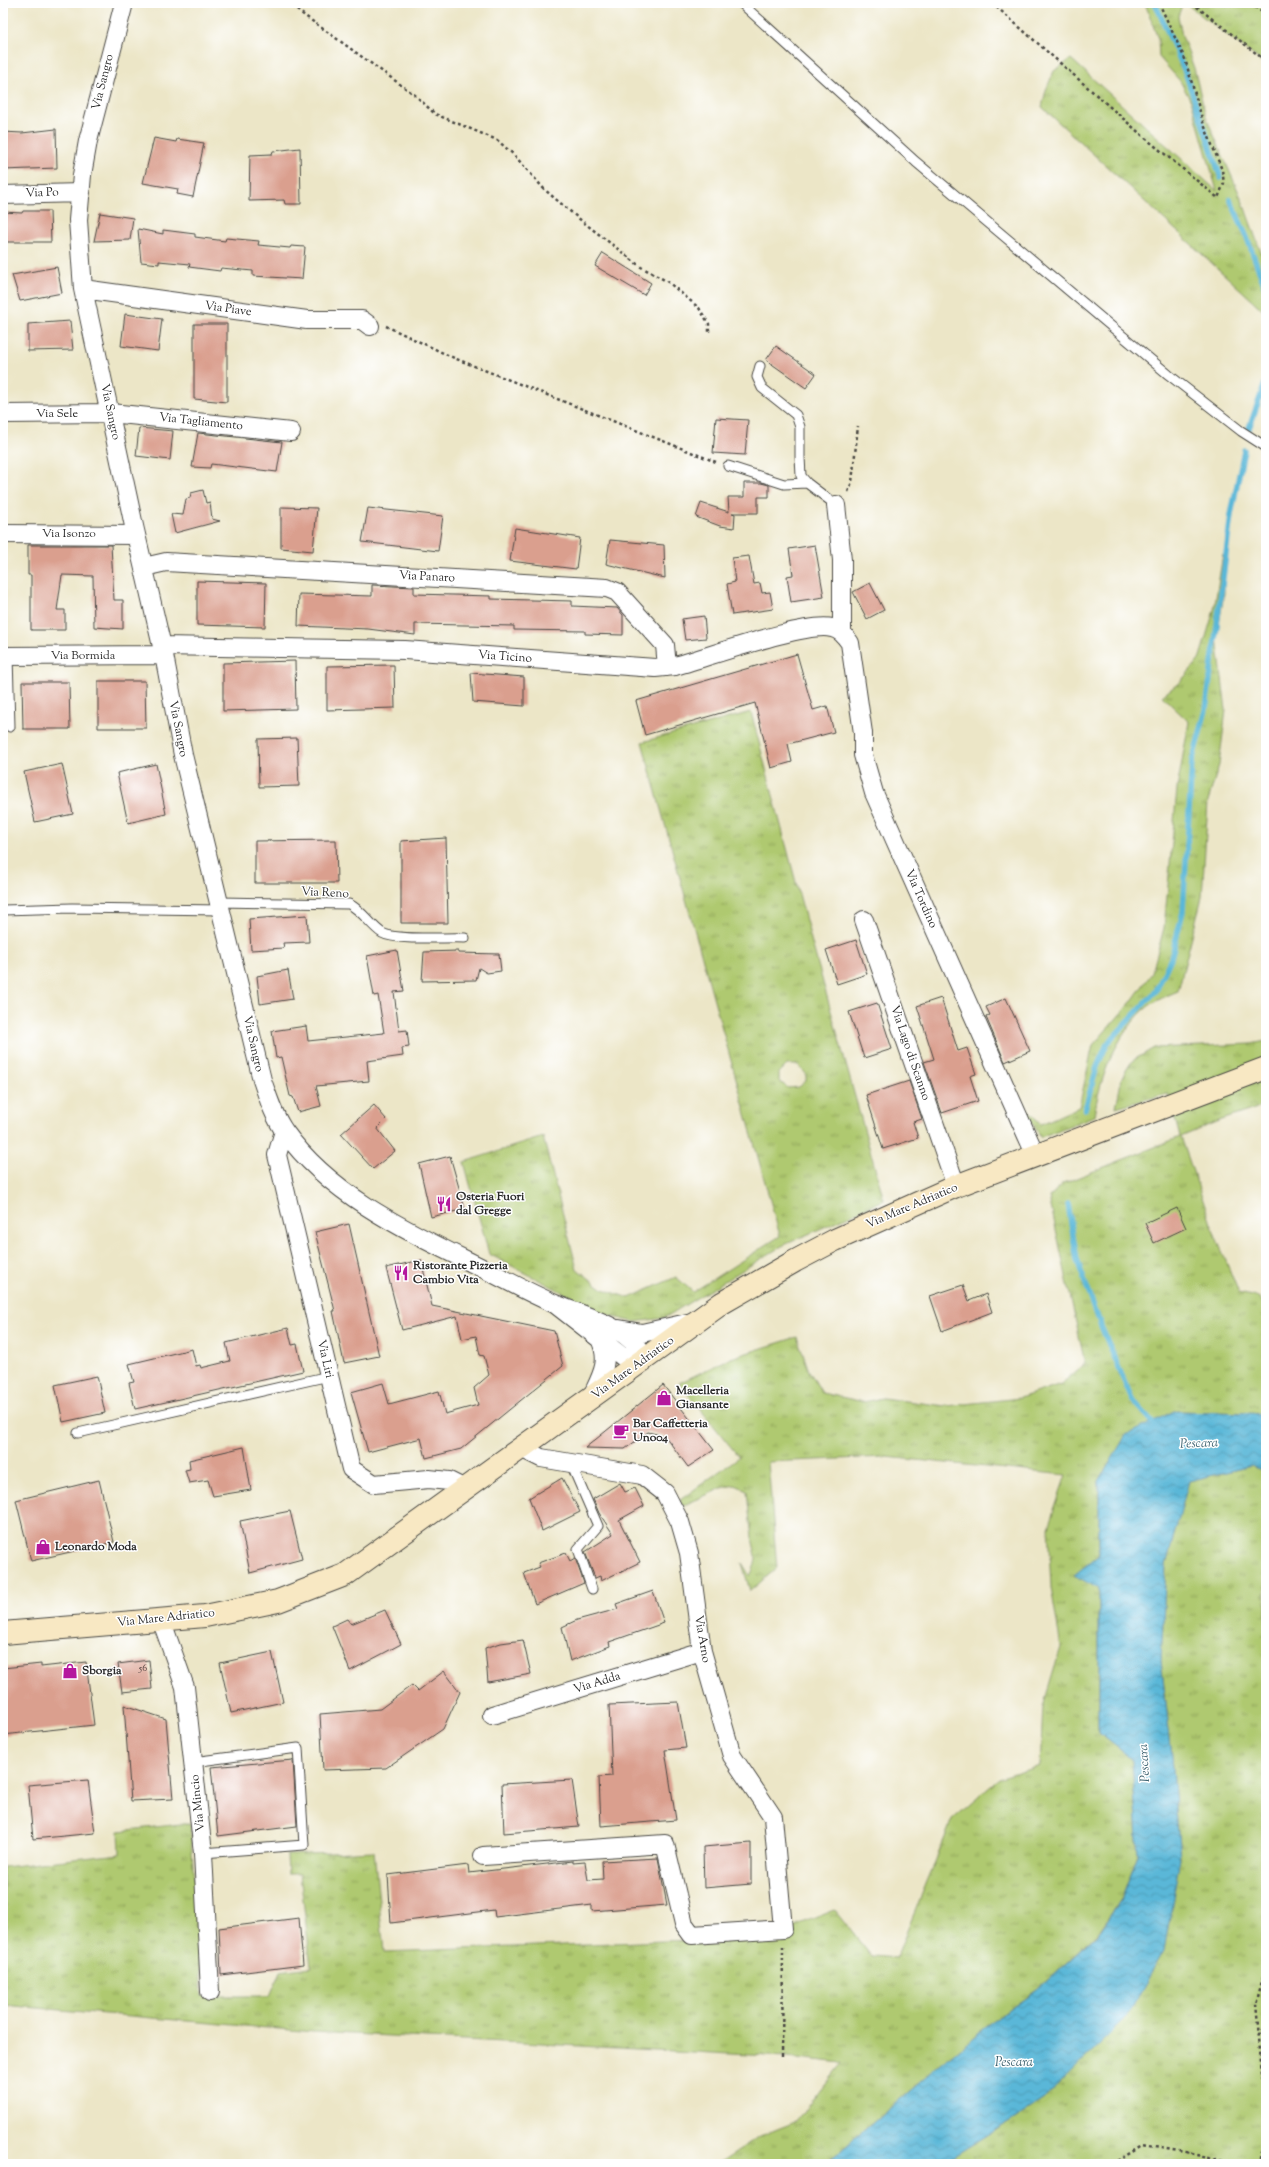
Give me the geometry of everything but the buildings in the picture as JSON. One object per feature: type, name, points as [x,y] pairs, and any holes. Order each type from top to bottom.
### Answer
[{"type":"main road","name":"Via Mare Adriatico","points":[[3,1633],[205,1616],[278,1600],[345,1575],[722,1303],[835,1240],[956,1186],[1266,1068]]},
{"type":"street","name":"Via Sangro","points":[[124,3],[88,140],[78,220],[84,289],[136,535],[163,651],[183,755],[221,906],[262,1080],[272,1109],[284,1131],[301,1152],[346,1191],[375,1212],[416,1235],[555,1304],[584,1314],[605,1333],[631,1338],[646,1358]]},
{"type":"street","name":"Via Po","points":[[3,195],[81,193]]},
{"type":"street","name":"Via Piave","points":[[84,289],[307,320],[362,320],[370,326]]},
{"type":"street","name":"Via Sele","points":[[3,414],[110,413]]},
{"type":"street","name":"Via Tagliamento","points":[[110,413],[291,432]]},
{"type":"street","points":[[836,505],[842,560],[842,632]]},
{"type":"street","name":"Via Isonzo","points":[[3,534],[136,535]]},
{"type":"street","name":"Via Panaro","points":[[144,567],[166,562],[607,588],[617,592],[665,646],[667,667]]},
{"type":"street","name":"Via Ticino","points":[[163,651],[405,650],[655,668],[675,666],[798,630],[832,628],[842,632]]},
{"type":"street","name":"Via Tordino","points":[[842,632],[850,643],[863,733],[863,755],[874,793],[1036,1156]]},
{"type":"street","name":"Via Bormida","points":[[6,656],[163,651]]},
{"type":"street","name":"Via Lago di Scanno","points":[[864,920],[956,1186]]},
{"type":"street","name":"Via Liri","points":[[284,1131],[277,1155],[350,1469],[374,1484],[429,1479],[449,1480],[465,1489]]},
{"type":"street","name":"Via Sangro","points":[[605,1333],[642,1333],[699,1320]]},
{"type":"street","points":[[591,1398],[603,1372],[606,1356],[605,1333]]},
{"type":"street","name":"Via Arno","points":[[521,1448],[541,1458],[642,1475],[665,1493],[680,1522],[689,1554],[702,1651],[732,1756],[773,1817],[783,1929]]},
{"type":"street","name":"Via Mincio","points":[[161,1619],[185,1687],[203,1853],[210,1992]]},
{"type":"street","name":"Via Adda","points":[[492,1715],[702,1651]]},
{"type":"street","points":[[483,1856],[665,1844],[684,1924],[692,1935],[783,1929]]},
{"type":"lane","points":[[741,3],[916,162],[1169,375],[1241,431],[1266,447]]},
{"type":"lane","points":[[760,366],[757,377],[762,388],[796,415],[800,427],[801,476],[807,483],[836,505]]},
{"type":"lane","points":[[728,466],[784,484],[807,483]]},
{"type":"lane","points":[[6,656],[10,728]]},
{"type":"lane","name":"Via Reno","points":[[3,910],[349,904],[358,909],[382,933],[395,937],[465,938]]},
{"type":"lane","points":[[78,1433],[329,1376]]},
{"type":"lane","points":[[571,1464],[598,1526],[578,1549],[592,1588]]},
{"type":"lane","points":[[193,1762],[298,1748],[304,1845],[203,1853]]},
{"type":"path","points":[[288,3],[415,95],[434,114],[497,140],[513,154],[545,190],[578,218],[641,267],[668,282],[699,308],[709,324],[709,334]]},
{"type":"path","points":[[992,3],[1144,137],[1218,198],[1224,183],[1222,170],[1203,122],[1185,59],[1159,3]]},
{"type":"path","points":[[1192,3],[1266,61]]},
{"type":"path","points":[[1250,3],[1266,15]]},
{"type":"path","points":[[370,326],[382,324],[454,358],[655,439],[728,466]]},
{"type":"path","points":[[836,505],[844,500],[852,482],[858,426]]},
{"type":"path","points":[[782,2057],[784,1995],[783,1929]]},
{"type":"path","points":[[1266,1964],[1256,2004],[1266,2120]]},
{"type":"path","points":[[1260,2164],[1266,2124]]},
{"type":"path","points":[[1113,2164],[1143,2146],[1210,2157],[1234,2164]]},
{"type":"green space","points":[[1145,3],[1183,3],[1178,16],[1182,36],[1194,68],[1206,117],[1242,200],[1266,266],[1266,313],[1042,107],[1046,90],[1054,71],[1071,59],[1217,191],[1192,103],[1180,81],[1159,57],[1158,39]]},
{"type":"green space","points":[[1185,3],[1266,3],[1266,65]]},
{"type":"green space","points":[[1223,554],[1224,593],[1217,638],[1226,710],[1219,765],[1208,801],[1202,897],[1178,991],[1160,999],[1144,1010],[1125,1033],[1110,1059],[1100,1087],[1094,1116],[1041,1137],[1018,1100],[1041,1124],[1079,1107],[1093,1045],[1131,1002],[1152,973],[1164,928],[1177,789],[1189,722],[1162,696],[1180,682],[1199,660],[1214,610]]},
{"type":"green space","points":[[751,712],[812,943],[884,1200],[782,1246],[664,1318],[634,1322],[606,1315],[489,1254],[464,1162],[543,1137],[577,1269],[603,1289],[629,1298],[676,1277],[693,1292],[780,1236],[642,742]],"holes":[[[787,1065],[798,1065],[806,1074],[806,1081],[799,1087],[788,1088],[779,1081],[779,1073]]]},
{"type":"green space","points":[[1266,1041],[1266,1105],[1216,1122],[1181,1137],[1214,1232],[1239,1293],[1260,1298],[1266,1309],[1266,1416],[1253,1413],[1174,1411],[1099,1481],[1099,1733],[1132,1759],[1138,1854],[1122,1898],[1097,1934],[1037,1990],[983,2028],[825,2164],[717,2164],[760,2136],[795,2122],[842,2063],[787,2057],[314,2032],[3,2005],[3,1867],[120,1854],[119,1831],[190,1823],[202,1996],[270,1996],[280,1971],[311,1967],[300,1874],[288,1874],[287,1855],[374,1851],[384,1952],[767,1937],[835,1910],[872,1956],[896,1958],[952,1820],[999,1779],[1040,1766],[1043,1706],[1061,1647],[1051,1587],[1048,1527],[1066,1475],[886,1457],[768,1462],[777,1568],[750,1591],[742,1563],[750,1576],[755,1564],[756,1556],[752,1537],[747,1490],[735,1485],[722,1488],[682,1506],[680,1500],[739,1457],[679,1383],[731,1358],[797,1337],[809,1371],[822,1393],[864,1402],[882,1398],[946,1406],[1020,1398],[1061,1384],[1085,1364],[1049,1197],[1064,1183],[1180,1137],[1168,1094],[1116,1107],[1122,1077],[1132,1061],[1154,1048],[1251,1044]]},
{"type":"green space","points":[[1251,1466],[1266,1471],[1266,2164],[942,2164],[1045,2098],[1180,1859],[1172,1756],[1161,1660],[1166,1565],[1188,1481]]},
{"type":"water","name":"Pescara","points":[[1174,1411],[1253,1413],[1266,1416],[1266,1471],[1251,1466],[1189,1481],[1166,1565],[1161,1660],[1172,1756],[1180,1859],[1164,1951],[1125,2019],[1045,2098],[942,2164],[825,2164],[983,2028],[1037,1990],[1098,1934],[1122,1898],[1138,1854],[1132,1759],[1099,1733],[1099,1589],[1074,1575],[1099,1555],[1099,1481],[1126,1435]]},
{"type":"waterway","points":[[1155,3],[1185,72],[1221,178]]},
{"type":"waterway","points":[[1230,199],[1246,235],[1266,290]]},
{"type":"waterway","points":[[1249,428],[1266,381]]},
{"type":"waterway","points":[[1085,1109],[1097,1067],[1107,1044],[1156,991],[1171,958],[1183,912],[1192,762],[1206,710],[1231,515],[1244,450]]},
{"type":"waterway","points":[[1068,1204],[1077,1260],[1101,1326],[1132,1399],[1157,1427]]},
{"type":"place","name":"Osteria Fuori dal Gregge","points":[[444,1204]]},
{"type":"place","name":"Ristorante Pizzeria Cambio Vita","points":[[401,1273]]},
{"type":"place","name":"Macelleria Giansante","points":[[664,1398]]},
{"type":"place","name":"Bar Caffetteria Uno04","points":[[621,1431]]},
{"type":"place","name":"Leonardo Moda","points":[[43,1547]]},
{"type":"place","name":"Sborgia","points":[[70,1671]]}]
